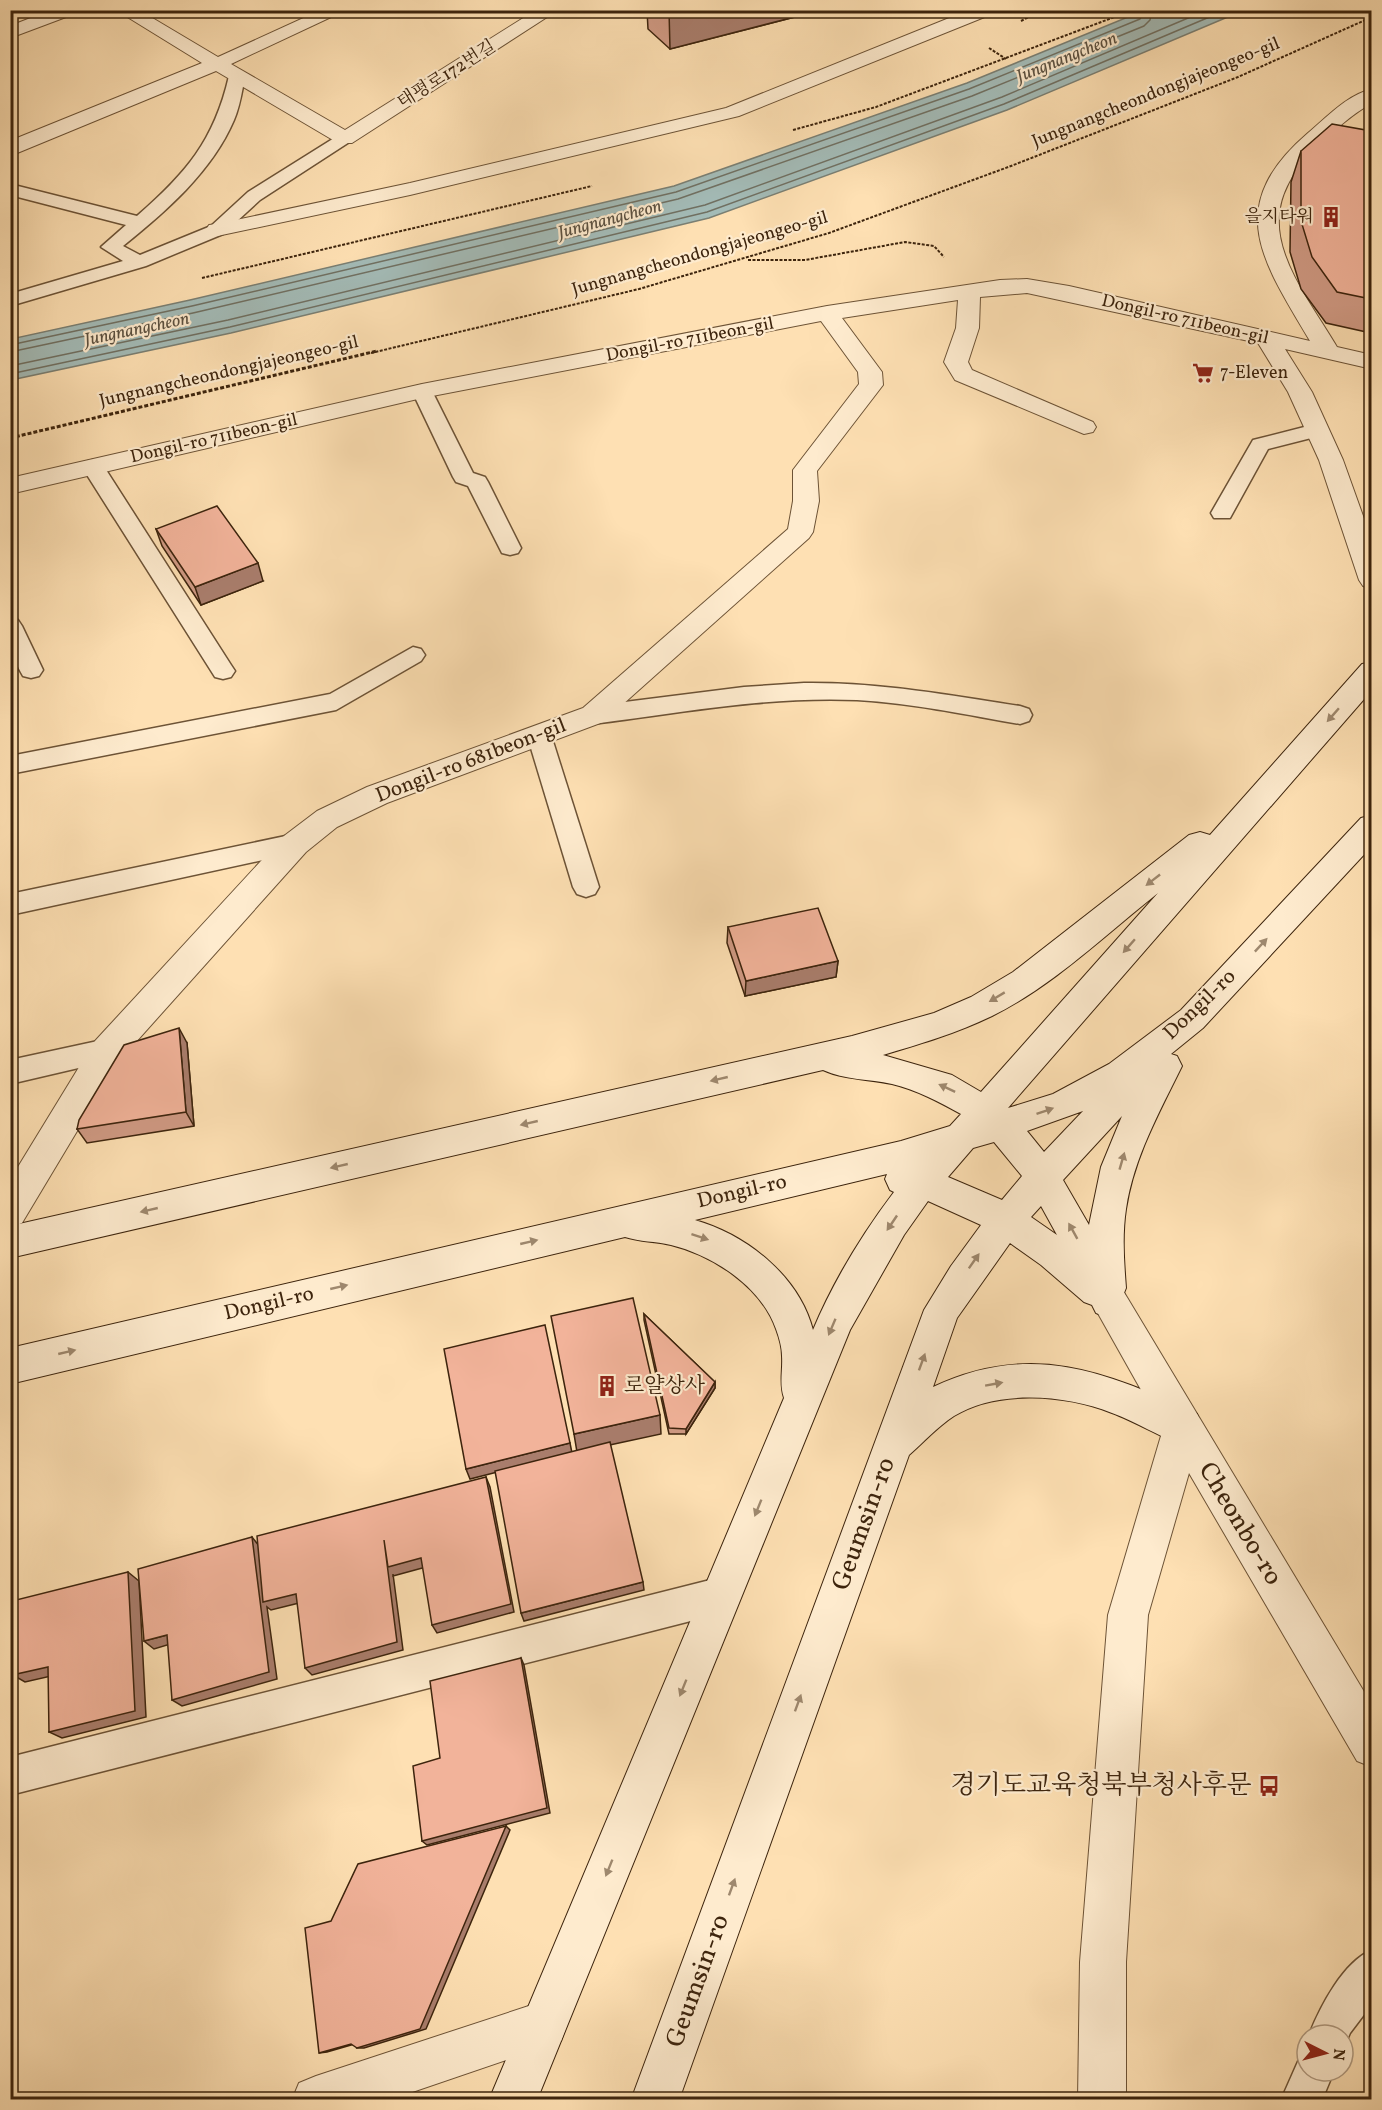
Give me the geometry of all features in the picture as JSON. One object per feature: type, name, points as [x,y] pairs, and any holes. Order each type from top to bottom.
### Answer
[{"type":"street","points":[[10,33],[68,10]]},
{"type":"street","points":[[125,10],[345,139]]},
{"type":"street","points":[[10,150],[19,144],[217,64],[337,10]]},
{"type":"street","name":"태평로172번길","points":[[345,139],[549,10]]},
{"type":"street","points":[[217,230],[410,189],[732,112],[986,10]]},
{"type":"street","points":[[1328,352],[1291,288],[1273,248],[1267,210],[1291,159],[1333,122],[1371,95]]},
{"type":"street","name":"Dongil-ro 711beon-gil","points":[[10,486],[422,392],[827,313],[968,292],[1027,286],[1069,293],[1371,362]]},
{"type":"street","points":[[968,292],[971,310],[967,333],[956,362],[963,375],[1084,427]]},
{"type":"street","name":"Dongil-ro 681beon-gil","points":[[10,1212],[107,1051],[296,844],[327,819],[377,795],[593,715],[800,532],[806,501],[805,470],[871,385],[870,372],[827,313]]},
{"type":"street","points":[[1267,339],[1300,392],[1331,460],[1371,580]]},
{"type":"street","points":[[513,2100],[835,1321],[891,1224],[957,1140],[993,1118],[1010,1081],[1371,671]]},
{"type":"street","points":[[10,1242],[852,1050],[941,1024],[982,1006],[1033,974],[1265,792]]},
{"type":"street","name":"Dongil-ro","points":[[993,1118],[1063,1105],[1120,1074],[1192,1019],[1371,826]]},
{"type":"street","points":[[1109,1301],[1106,1229],[1124,1152],[1143,1106],[1192,1019]]},
{"type":"street","name":"Geumsin-ro","points":[[655,2100],[942,1310],[986,1243],[1005,1220],[1192,1019]]},
{"type":"street","points":[[776,1066],[833,1061],[902,1071],[935,1082],[993,1118]]},
{"type":"street","name":"Cheonbo-ro","points":[[993,1118],[1043,1177],[1109,1301],[1371,1746]]},
{"type":"street","name":"Dongil-ro","points":[[10,1366],[901,1156],[957,1140]]},
{"type":"street","points":[[786,1182],[857,1173],[921,1183],[1005,1220],[1052,1252],[1109,1301]]},
{"type":"street","points":[[601,1225],[642,1225],[676,1230],[708,1239],[739,1256],[760,1275],[788,1313],[800,1349],[801,1381],[796,1415]]},
{"type":"street","points":[[892,1444],[927,1412],[961,1393],[996,1382],[1077,1385],[1125,1400],[1183,1427],[1128,1615],[1103,1962],[1102,2100]]},
{"type":"street","points":[[316,2100],[544,2024]]},
{"type":"lane","points":[[139,262],[110,248],[142,223],[170,196],[203,157],[222,128],[237,75]]},
{"type":"lane","points":[[10,300],[139,262],[217,230],[254,196],[345,139]]},
{"type":"lane","points":[[10,189],[142,223]]},
{"type":"lane","points":[[422,392],[464,477],[477,482],[510,548]]},
{"type":"lane","points":[[1222,513],[1260,445],[1316,430]]},
{"type":"lane","points":[[93,467],[223,671]]},
{"type":"lane","points":[[10,626],[31,670]]},
{"type":"lane","points":[[10,765],[336,701],[413,655]]},
{"type":"lane","points":[[593,715],[834,690],[1020,715]]},
{"type":"lane","points":[[539,735],[586,887]]},
{"type":"lane","points":[[10,905],[296,844]]},
{"type":"lane","points":[[10,1072],[107,1051]]},
{"type":"lane","points":[[10,1776],[722,1595]]},
{"type":"lane","points":[[1334,2023],[1371,1970]]},
{"type":"lane","points":[[1301,2100],[1309,2083]]},
{"type":"path","name":"Jungnangcheondongjajeongeo-gil","points":[[10,438],[639,289],[744,260],[829,233],[1011,166],[1238,77],[1371,17]]},
{"type":"path","points":[[744,260],[806,260],[905,242],[934,246],[948,261]]},
{"type":"water","name":"Jungnangcheon","points":[[1145,10],[1242,11],[1007,110],[709,218],[231,333],[11,380],[11,339],[190,300],[674,186],[967,83]]},
{"type":"building","name":"을지타워","points":[[1332,124],[1371,131],[1371,299],[1337,292],[1312,257],[1301,221],[1301,151]]},
{"type":"building","points":[[217,506],[258,563],[195,587],[156,529]]},
{"type":"building","points":[[818,908],[838,961],[746,981],[728,927]]},
{"type":"building","points":[[179,1028],[186,1112],[77,1129],[79,1120],[124,1045]]},
{"type":"building","name":"로얄상사","points":[[633,1298],[660,1415],[574,1434],[551,1316]]},
{"type":"building","points":[[644,1314],[715,1382],[686,1429],[669,1428]]},
{"type":"building","points":[[545,1325],[570,1443],[466,1469],[444,1349]]},
{"type":"building","points":[[610,1442],[643,1582],[521,1613],[495,1471]]},
{"type":"building","points":[[486,1477],[511,1604],[432,1625],[421,1558],[388,1567],[384,1540],[397,1642],[305,1668],[296,1594],[263,1602],[257,1536]]},
{"type":"building","points":[[252,1537],[269,1672],[172,1700],[167,1635],[144,1641],[138,1569]]},
{"type":"building","points":[[128,1572],[135,1711],[49,1732],[48,1667],[12,1675],[12,1601]]},
{"type":"building","points":[[521,1658],[547,1808],[422,1841],[413,1766],[440,1758],[430,1681]]},
{"type":"building","points":[[506,1826],[420,2029],[357,2048],[351,2044],[319,2053],[305,1928],[331,1921],[358,1864]]},
{"type":"place","name":"을지타워","points":[[1331,217]]},
{"type":"place","name":"7-Eleven","points":[[1203,373]]},
{"type":"place","name":"로얄상사","points":[[607,1386]]},
{"type":"place","name":"경기도교육청북부청사후문","points":[[1269,1786]]}]
